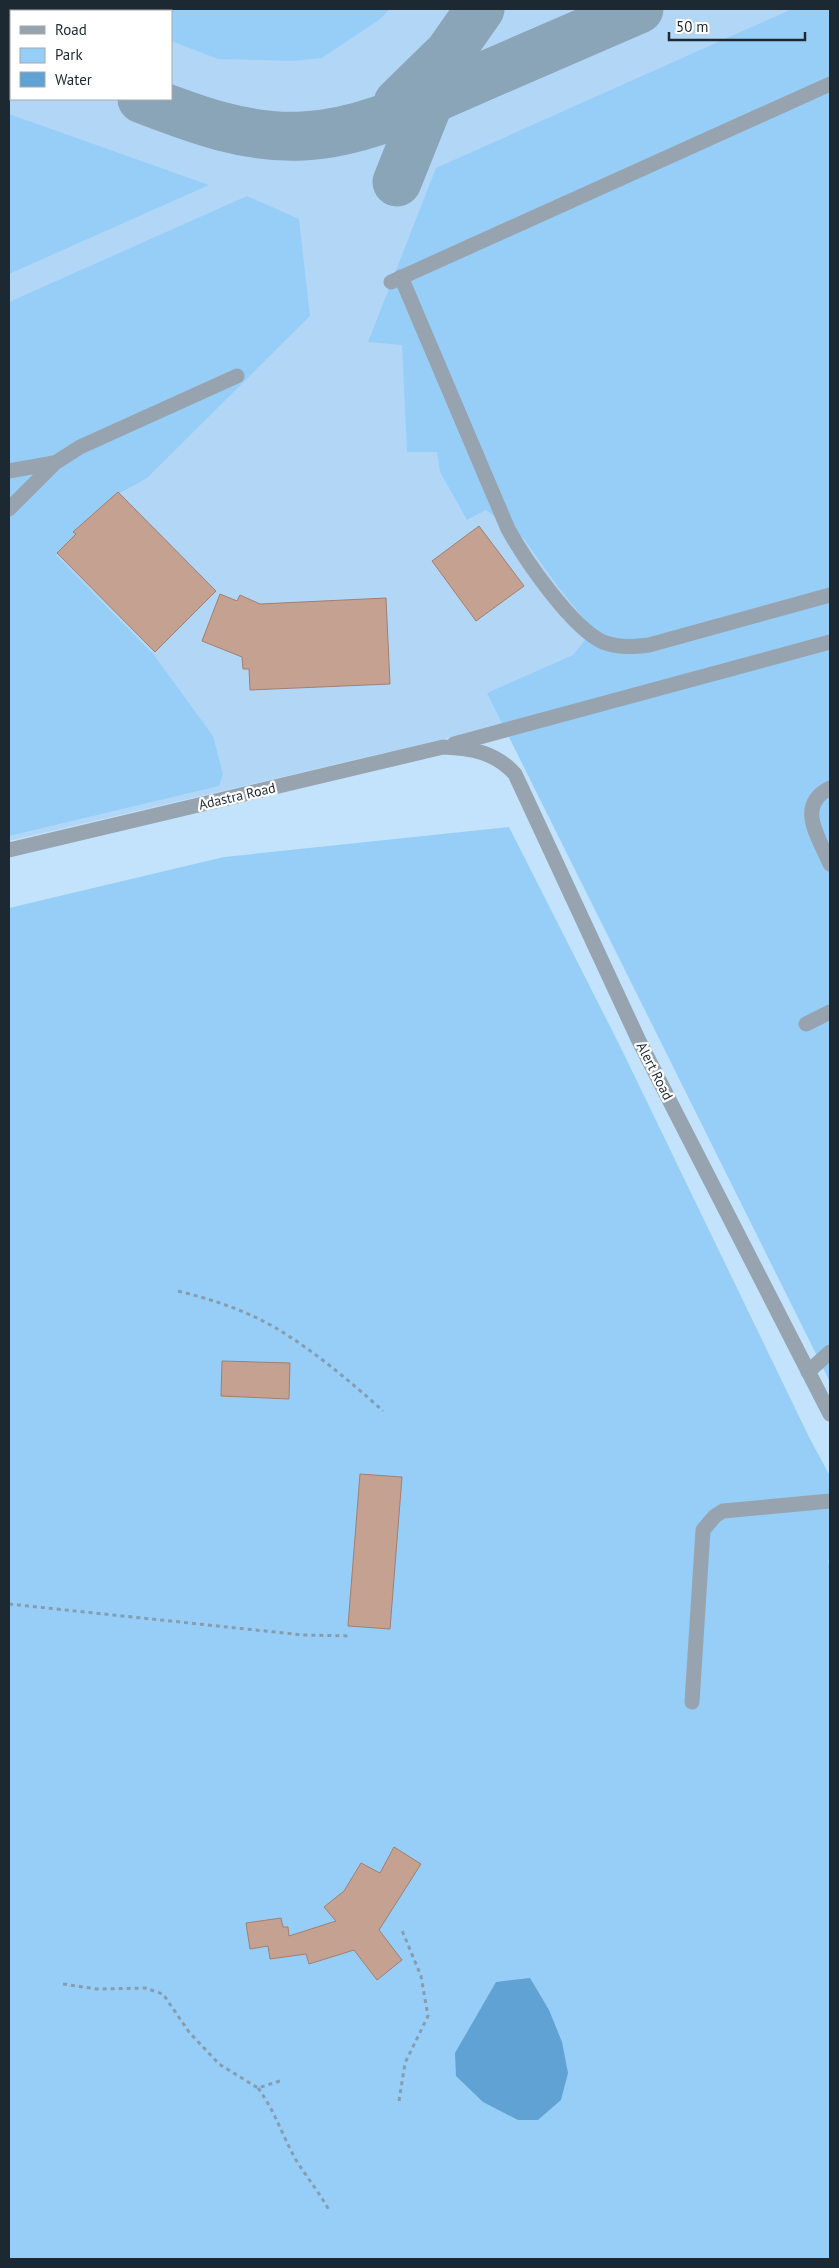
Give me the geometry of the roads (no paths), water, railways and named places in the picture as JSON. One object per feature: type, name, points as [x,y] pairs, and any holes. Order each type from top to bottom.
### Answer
[{"type":"street","points":[[830,84],[396,280],[508,529],[525,557],[562,605],[579,624],[598,639],[616,646],[648,645],[830,595]]},
{"type":"street","points":[[9,509],[55,463],[80,447],[237,376]]},
{"type":"street","points":[[9,472],[55,463]]},
{"type":"street","points":[[443,747],[830,642]]},
{"type":"street","name":"Adastra Road","points":[[9,850],[443,747],[467,748]]},
{"type":"street","name":"Alert Road","points":[[467,748],[496,758],[515,774],[639,1042],[830,1414]]},
{"type":"street","points":[[830,788],[817,796],[811,810],[815,830],[830,864]]},
{"type":"street","points":[[806,1024],[830,1012]]},
{"type":"street","points":[[808,1372],[830,1352]]},
{"type":"street","points":[[692,1702],[703,1530],[715,1516],[723,1511],[830,1501]]},
{"type":"water","points":[[530,1978],[549,2010],[562,2042],[568,2073],[561,2100],[538,2120],[518,2120],[483,2102],[456,2076],[455,2053],[496,1982]]}]
